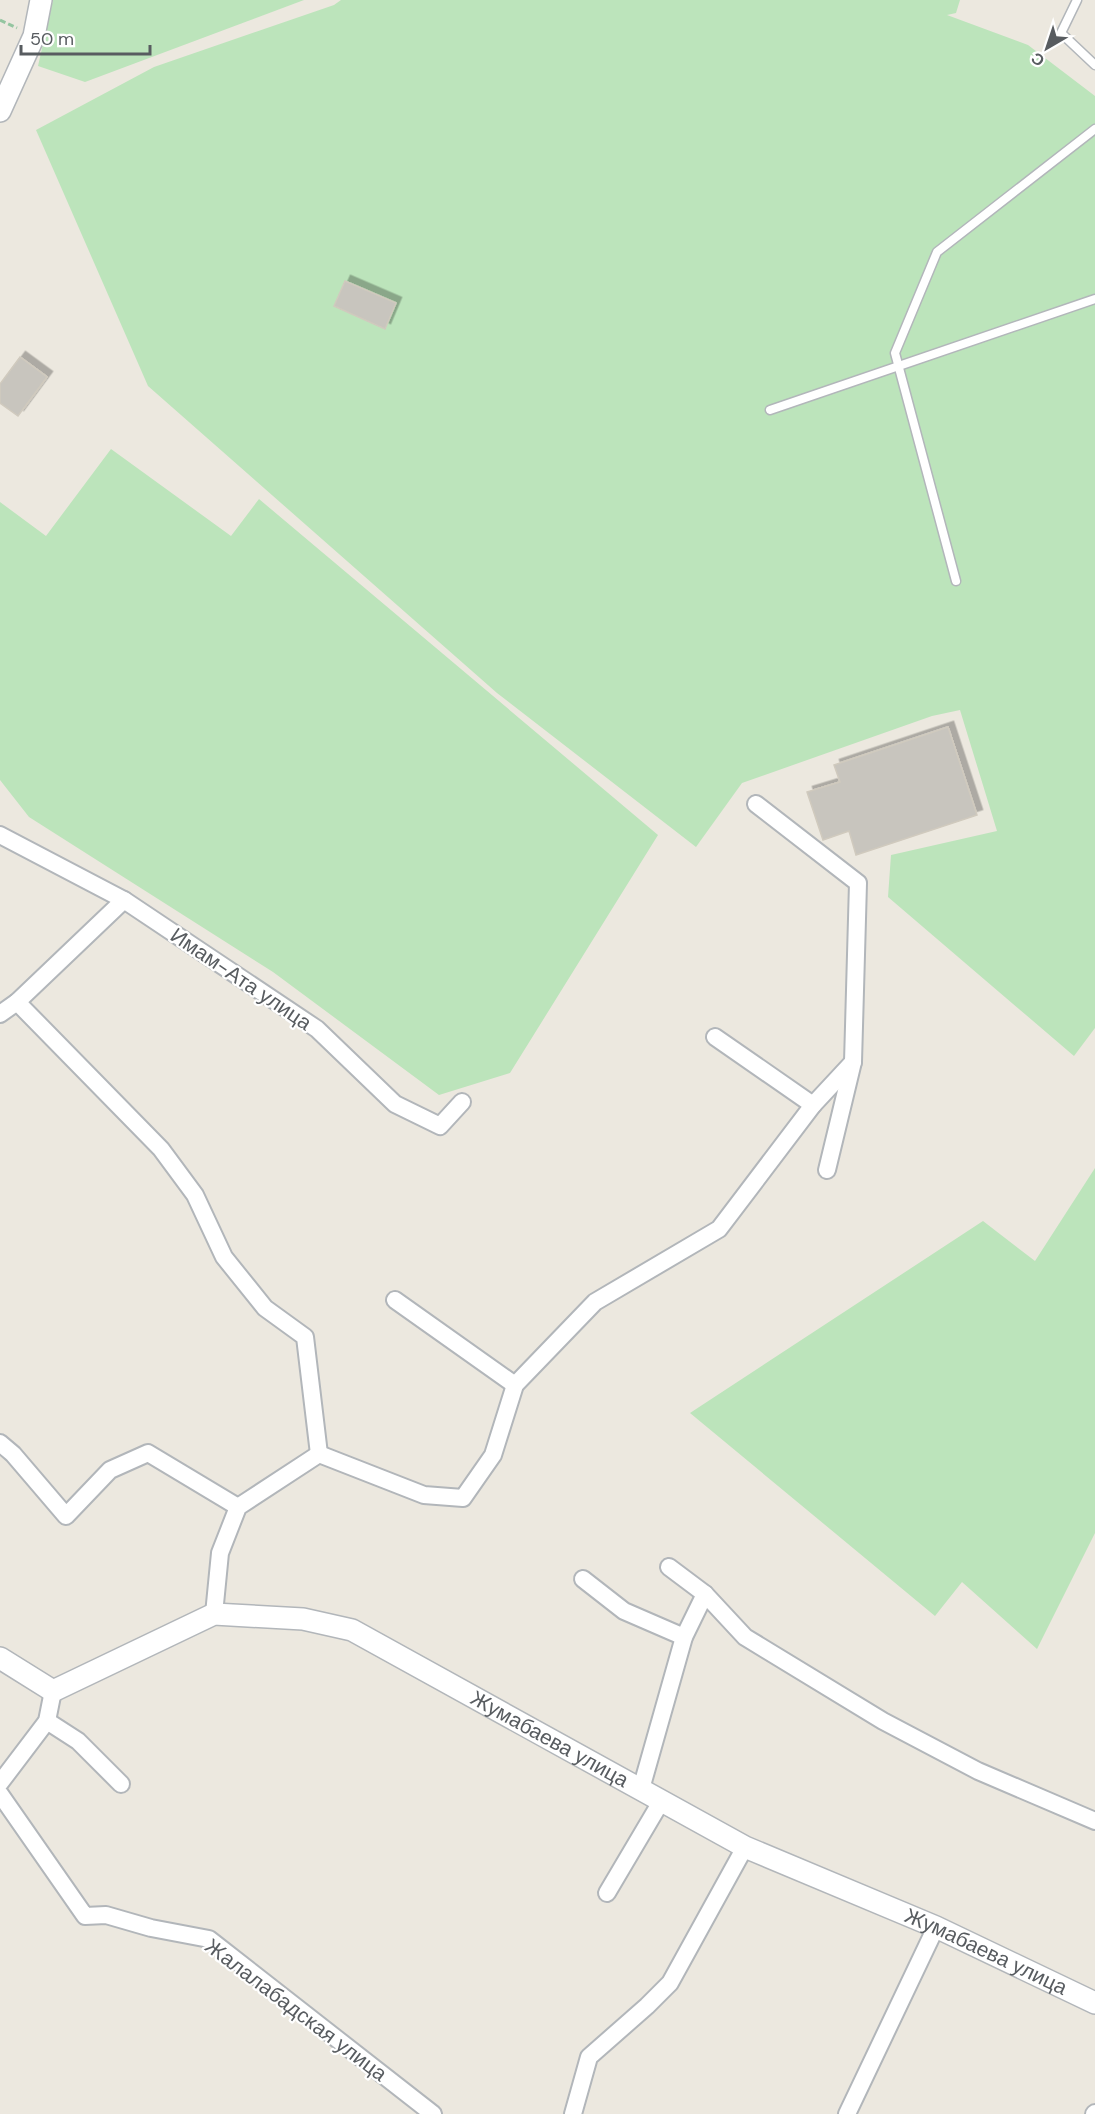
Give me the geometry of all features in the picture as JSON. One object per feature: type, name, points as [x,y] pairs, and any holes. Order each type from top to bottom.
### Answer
[{"type":"street","points":[[0,111],[34,36],[41,0]]},
{"type":"street","points":[[756,804],[858,883],[854,1062],[827,1170]]},
{"type":"street","name":"Имам-Ата улица","points":[[0,835],[124,900],[317,1029],[395,1104],[440,1126],[462,1102]]},
{"type":"street","points":[[0,1014],[17,1002],[124,900]]},
{"type":"street","points":[[17,1002],[162,1149],[195,1195],[224,1257],[265,1308],[305,1337],[319,1454]]},
{"type":"street","points":[[715,1037],[813,1105]]},
{"type":"street","points":[[319,1454],[424,1495],[463,1498],[493,1455],[515,1385],[595,1302],[719,1229],[813,1105],[854,1062]]},
{"type":"street","points":[[395,1300],[515,1385]]},
{"type":"street","points":[[0,1443],[13,1454],[66,1516],[110,1470],[147,1453],[238,1507]]},
{"type":"street","points":[[214,1614],[220,1553],[238,1507],[319,1454]]},
{"type":"street","points":[[669,1567],[705,1594],[745,1637],[883,1721],[978,1771],[1095,1821]]},
{"type":"street","points":[[583,1579],[624,1611],[684,1637]]},
{"type":"street","points":[[641,1790],[684,1637],[705,1594]]},
{"type":"street","name":"Жумабаева улица","points":[[53,1691],[214,1614],[303,1619],[352,1630],[745,1847],[936,1927],[1095,2003]]},
{"type":"street","points":[[0,1658],[53,1691],[47,1721],[0,1783]]},
{"type":"street","points":[[47,1721],[78,1742],[121,1784]]},
{"type":"street","name":"Жалалабадская улица","points":[[0,1794],[85,1916],[106,1915],[151,1928],[209,1940],[433,2114]]},
{"type":"street","points":[[607,1893],[662,1800]]},
{"type":"street","points":[[573,2114],[589,2057],[670,1983],[745,1847]]},
{"type":"street","points":[[847,2114],[936,1927]]},
{"type":"lane","points":[[1077,0],[1061,33],[1095,65]]},
{"type":"lane","points":[[956,580],[895,353],[937,252],[1095,129]]},
{"type":"lane","points":[[770,410],[1095,299]]},
{"type":"green space","points":[[53,0],[304,0],[85,82],[38,66]]},
{"type":"green space","points":[[341,0],[960,0],[956,13],[947,15],[1028,45],[1095,96],[1095,1028],[1074,1056],[888,897],[891,855],[997,831],[960,710],[932,716],[742,783],[696,847],[497,693],[148,386],[36,130],[154,67],[334,5]]},
{"type":"green space","points":[[111,449],[231,536],[259,499],[658,835],[510,1073],[439,1095],[273,972],[29,817],[0,780],[0,502],[46,536]]},
{"type":"green space","points":[[1095,1168],[1095,1533],[1037,1649],[962,1582],[935,1616],[690,1413],[983,1221],[1035,1261]]},
{"type":"building","points":[[345,281],[396,303],[385,329],[334,306]]},
{"type":"building","points":[[20,357],[47,377],[18,416],[0,403],[0,384]]},
{"type":"building","points":[[948,727],[977,815],[856,855],[849,831],[823,840],[807,792],[840,782],[834,765]]}]
